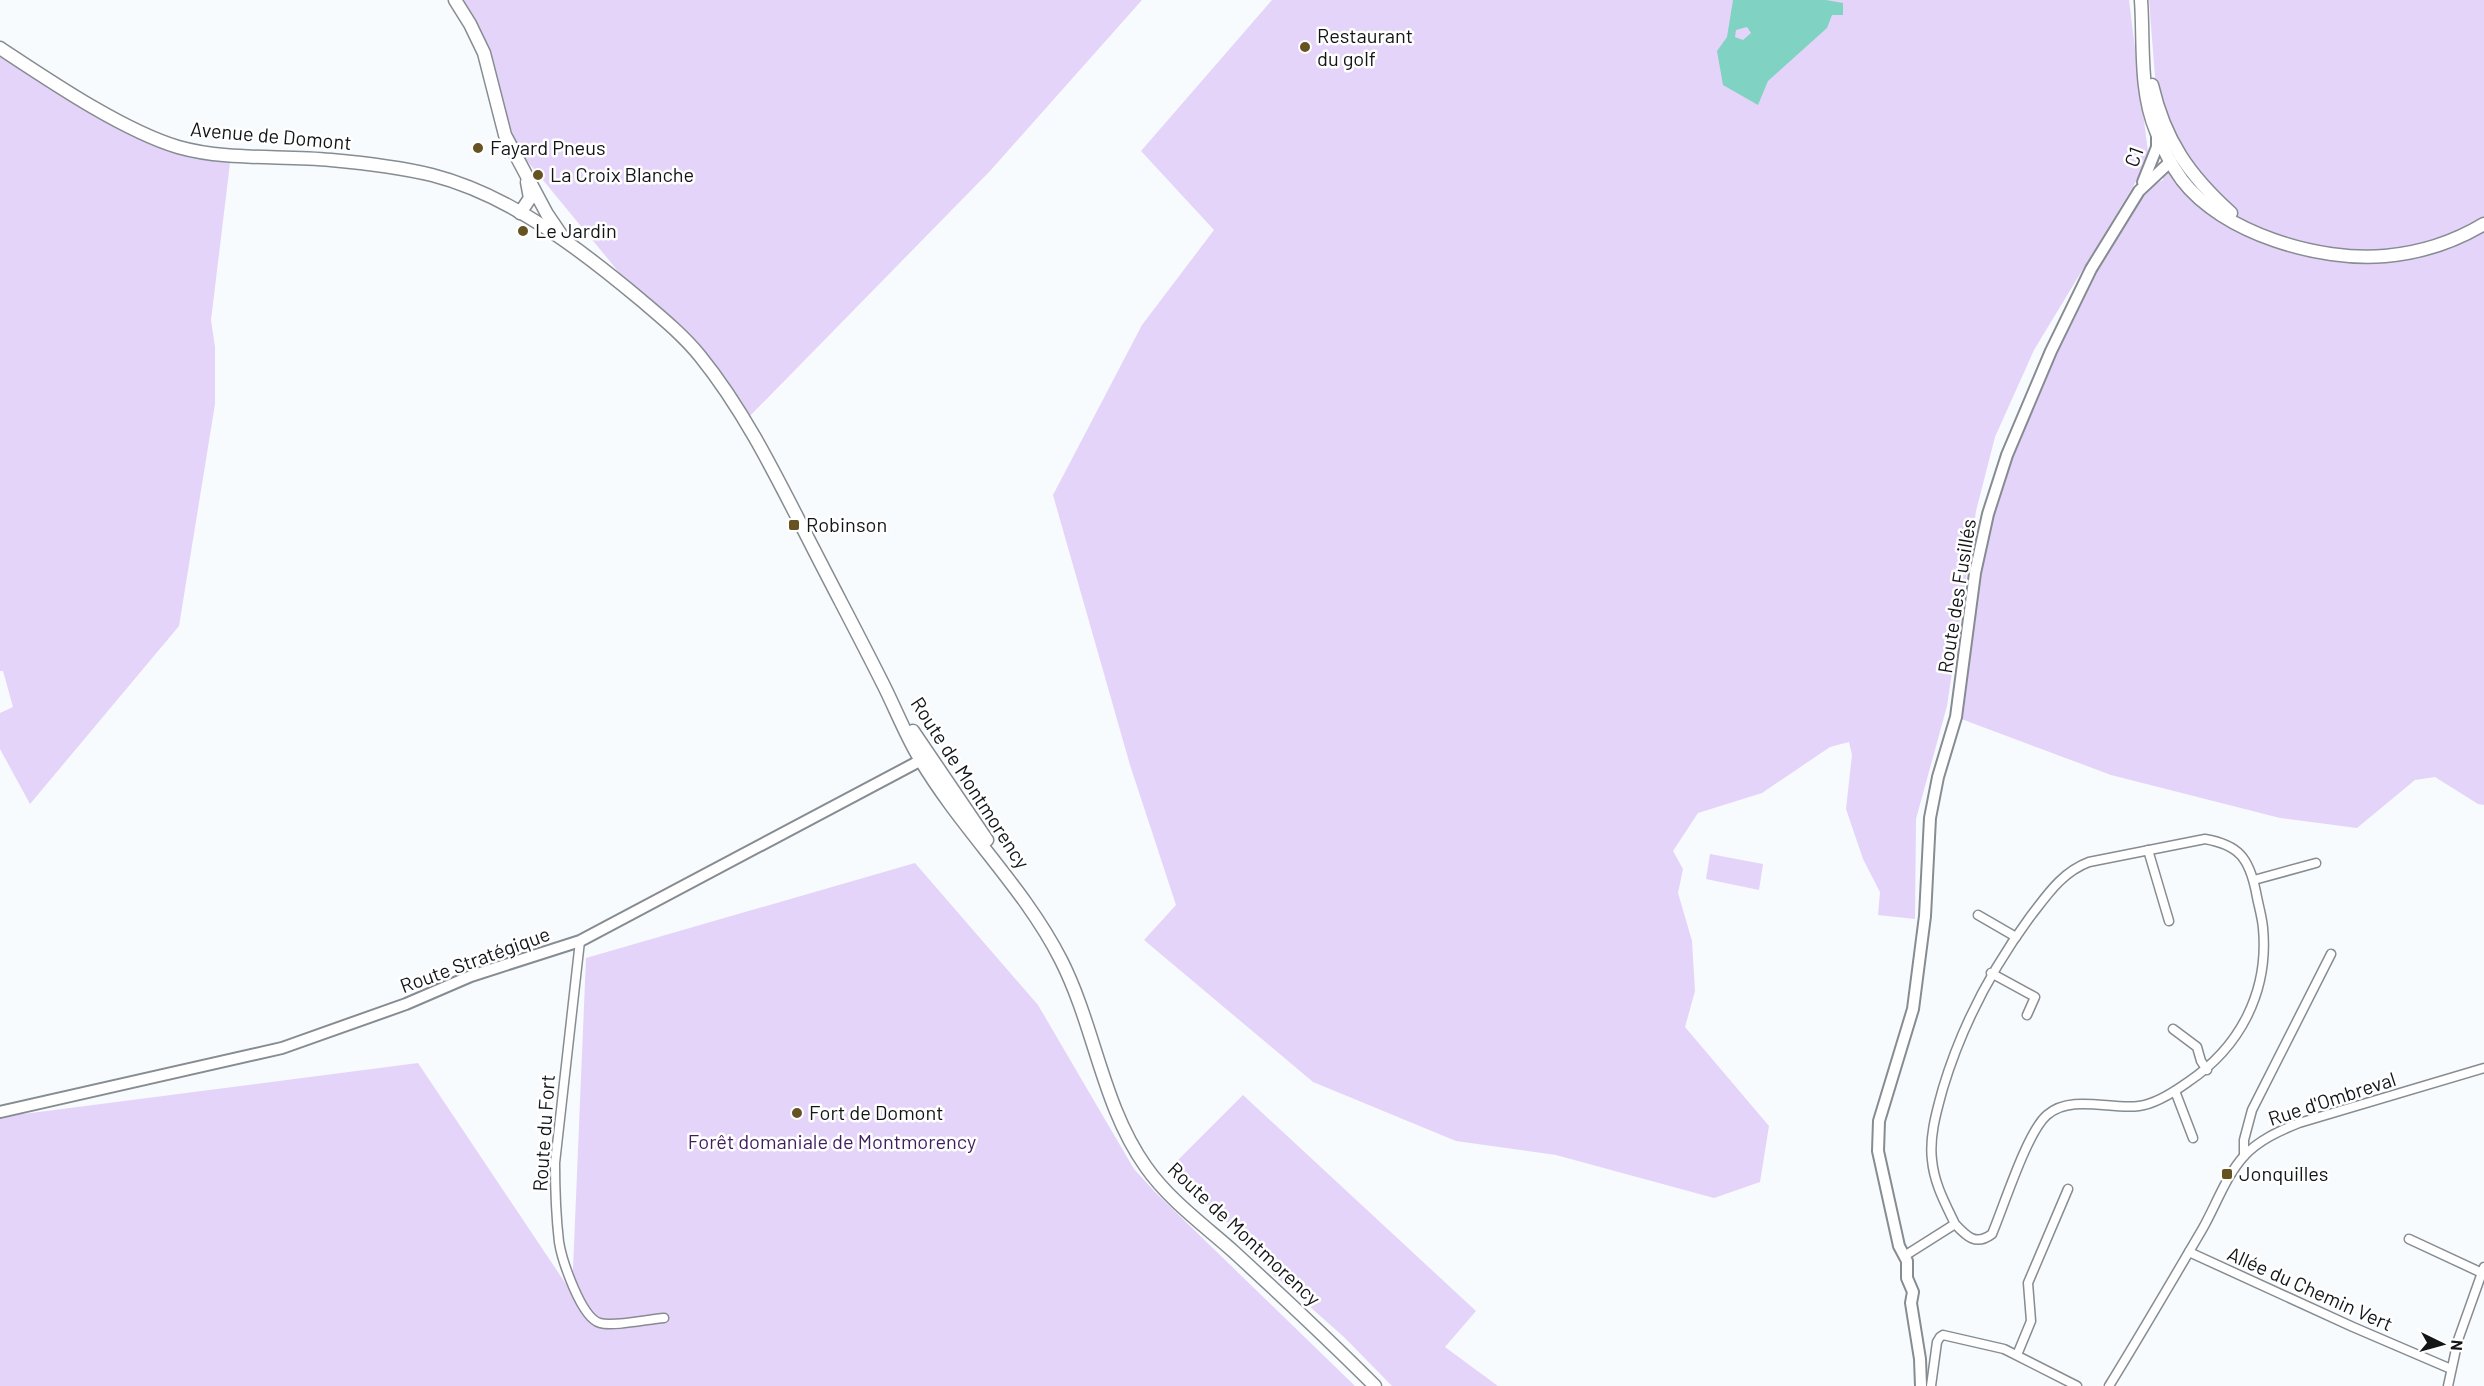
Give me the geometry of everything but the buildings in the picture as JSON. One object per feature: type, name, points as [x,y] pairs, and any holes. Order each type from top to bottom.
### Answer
[{"type":"main road","points":[[455,0],[470,24],[483,53],[502,125],[520,164],[554,225],[578,252]]},
{"type":"main road","points":[[2141,0],[2145,84],[2150,116],[2157,133],[2175,159],[2252,231],[2293,246],[2332,254],[2382,257],[2406,254],[2442,244],[2468,234],[2484,224]]},
{"type":"main road","points":[[2142,15],[2156,98],[2175,159]]},
{"type":"main road","name":"Avenue de Domont","points":[[0,48],[105,112],[172,145],[210,153],[328,160],[400,169],[458,184],[523,214],[578,252]]},
{"type":"main road","points":[[520,164],[530,195],[523,214],[537,216],[542,209],[542,200]]},
{"type":"main road","name":"Route de Montmorency","points":[[578,252],[641,300],[677,332],[716,377],[757,442],[885,689],[925,758],[1022,898],[1062,961],[1124,1130],[1146,1168],[1168,1192],[1296,1308],[1375,1386]]},
{"type":"street","name":"C1","points":[[2139,191],[2150,169],[2157,147],[2157,133]]},
{"type":"street","name":"C1","points":[[2150,169],[2175,159]]},
{"type":"street","name":"Route des Fusillés","points":[[1922,1386],[1918,1338],[1911,1304],[1913,1292],[1907,1278],[1906,1255],[1899,1246],[1878,1151],[1879,1121],[1913,1009],[1925,916],[1930,818],[1938,777],[1956,717],[1975,573],[1988,514],[2007,455],[2051,351],[2091,269],[2139,191],[2175,159]]},
{"type":"street","name":"Route Stratégique","points":[[0,1112],[258,1055],[355,1023],[471,976],[580,941],[925,758]]},
{"type":"street","points":[[2205,839],[2221,842],[2234,848],[2247,862],[2254,880],[2263,927],[2261,977],[2254,1002],[2240,1031],[2228,1048],[2207,1070],[2175,1091],[2144,1106],[2123,1108],[2072,1104],[2057,1108],[2038,1126],[1992,1234],[1985,1240],[1975,1240],[1966,1236],[1955,1224],[1940,1193],[1935,1176],[1932,1159],[1933,1132],[1938,1106],[1967,1020],[1991,973],[2059,881],[2076,867],[2089,862],[2205,839]]},
{"type":"street","points":[[2148,850],[2169,921]]},
{"type":"street","points":[[2254,880],[2316,863]]},
{"type":"street","points":[[1978,915],[2016,937]]},
{"type":"street","name":"Route du Fort","points":[[580,941],[555,1163],[555,1197],[560,1246],[579,1302],[591,1319],[606,1324],[664,1318]]},
{"type":"street","points":[[2244,1156],[2244,1140],[2253,1110],[2331,954]]},
{"type":"street","points":[[1991,973],[2035,997],[2027,1015]]},
{"type":"street","points":[[2173,1029],[2197,1047],[2201,1061],[2207,1070]]},
{"type":"street","name":"Rue d'Ombreval","points":[[2109,1386],[2244,1156],[2259,1143],[2285,1128],[2484,1068]]},
{"type":"street","points":[[2175,1091],[2193,1138]]},
{"type":"street","points":[[2017,1355],[2031,1321],[2028,1283],[2068,1189]]},
{"type":"street","points":[[1906,1255],[1955,1224]]},
{"type":"street","points":[[2409,1239],[2483,1270],[2467,1312],[2448,1386]]},
{"type":"street","name":"Allée du Chemin Vert","points":[[2189,1252],[2451,1369]]},
{"type":"street","points":[[1931,1386],[1937,1342],[1944,1335],[2004,1349],[2077,1386]]},
{"type":"green space","points":[[455,0],[1142,0],[990,171],[744,422],[697,353],[645,304],[519,151],[476,36]]},
{"type":"green space","points":[[1272,0],[2129,0],[2149,160],[2034,350],[1995,437],[1976,511],[1947,706],[1916,819],[1915,919],[1878,915],[1880,892],[1863,859],[1846,809],[1852,755],[1849,742],[1830,747],[1762,793],[1698,813],[1673,851],[1683,869],[1678,893],[1692,941],[1695,991],[1685,1027],[1769,1126],[1760,1182],[1714,1198],[1556,1155],[1456,1141],[1313,1082],[1144,940],[1176,905],[1130,765],[1053,495],[1142,325],[1214,230],[1141,151]]},
{"type":"green space","points":[[2149,0],[2484,0],[2484,805],[2478,804],[2435,777],[2415,780],[2357,828],[2280,818],[2111,775],[1956,717],[1988,514],[2051,351],[2139,191],[2163,180]]},
{"type":"green space","points":[[0,47],[84,100],[172,145],[231,155],[211,320],[215,347],[215,404],[179,626],[30,804],[0,749],[0,713],[13,707],[3,671],[0,671]]},
{"type":"green space","points":[[1710,854],[1763,864],[1759,890],[1706,879]]},
{"type":"green space","name":"Forêt domaniale de Montmorency","points":[[915,863],[1038,1005],[1134,1169],[1355,1386],[0,1386],[0,1107],[23,1114],[418,1063],[572,1293],[586,958]]},
{"type":"green space","points":[[1243,1095],[1476,1311],[1445,1347],[1498,1386],[1392,1386],[1345,1338],[1272,1273],[1277,1268],[1169,1169]]},
{"type":"shaded area","points":[[1733,0],[1826,0],[1843,3],[1843,15],[1832,15],[1827,28],[1768,81],[1758,105],[1723,85],[1717,51],[1727,37]],"holes":[[[1747,27],[1751,33],[1743,40],[1735,37],[1736,30]]]},
{"type":"place","name":"Restaurant du golf","points":[[1305,47]]},
{"type":"place","name":"Fayard Pneus","points":[[478,148]]},
{"type":"place","name":"La Croix Blanche","points":[[538,175]]},
{"type":"place","name":"Le Jardin","points":[[523,231]]},
{"type":"place","name":"Robinson","points":[[794,525]]},
{"type":"place","name":"Fort de Domont","points":[[797,1113]]},
{"type":"place","name":"Jonquilles","points":[[2227,1174]]}]
